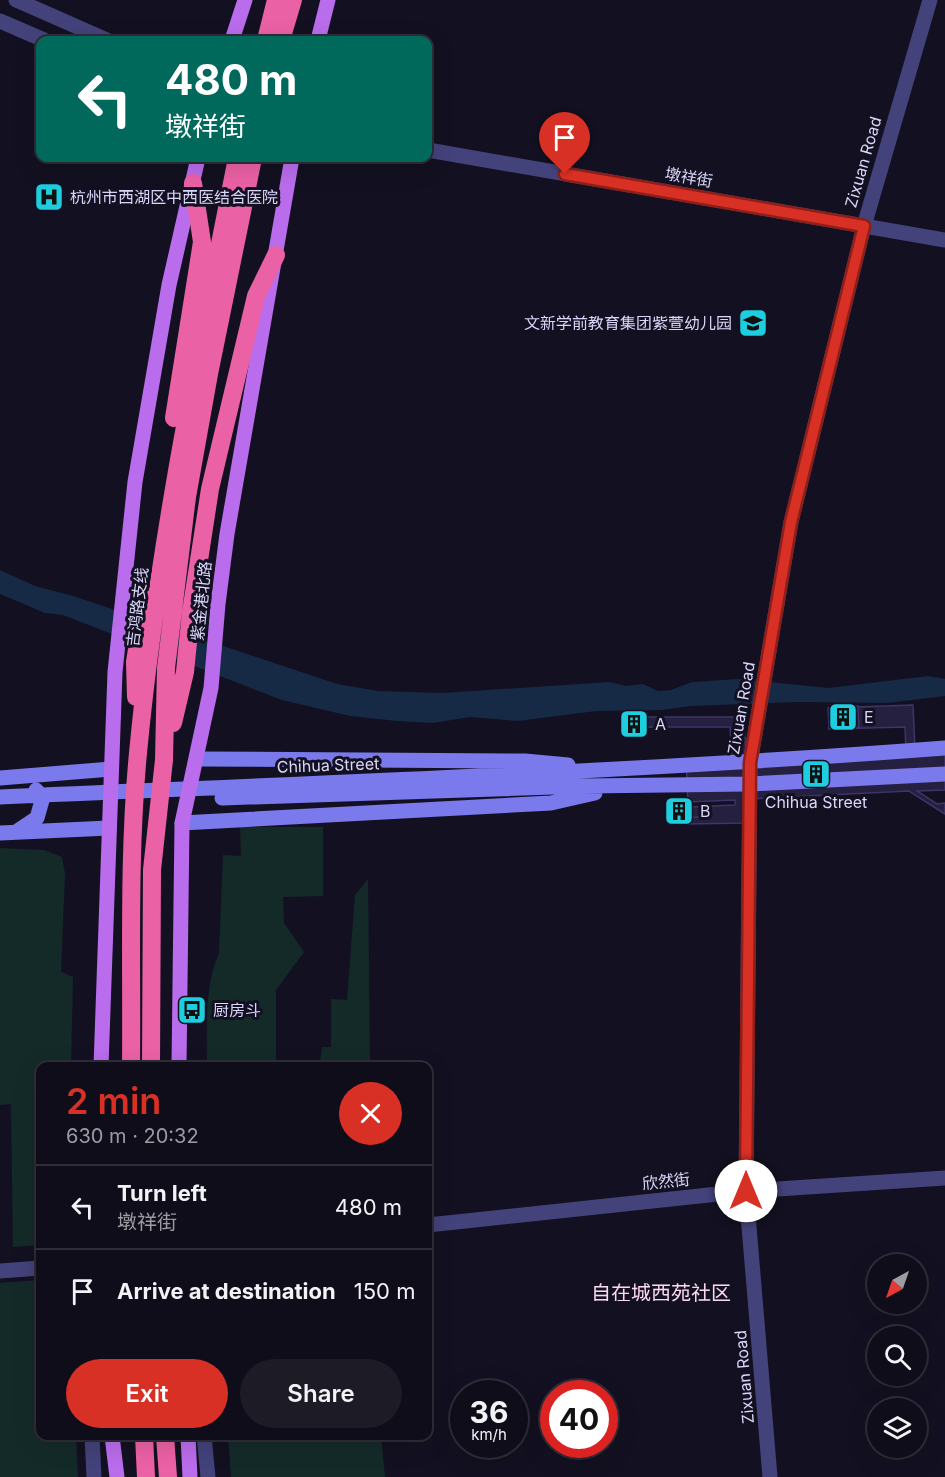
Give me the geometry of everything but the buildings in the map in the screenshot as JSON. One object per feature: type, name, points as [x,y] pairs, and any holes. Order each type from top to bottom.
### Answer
[{"type":"highway","points":[[267,36],[276,0]]},
{"type":"highway","points":[[282,36],[293,0]]},
{"type":"highway","name":"吉鸿路支线","points":[[216,307],[236,162]]},
{"type":"highway","name":"吉鸿路支线","points":[[130,1062],[133,861],[138,754],[171,500],[252,162]]},
{"type":"highway","points":[[150,664],[202,242],[193,183]]},
{"type":"highway","points":[[164,760],[185,672],[191,612],[210,489],[256,296],[276,255]]},
{"type":"highway","name":"吉鸿路支线","points":[[150,664],[164,760],[152,870],[151,1062]]},
{"type":"highway","points":[[144,1440],[147,1477]]},
{"type":"highway","points":[[165,1440],[168,1477]]},
{"type":"main road","points":[[233,36],[244,0]]},
{"type":"main road","points":[[319,36],[328,0]]},
{"type":"main road","points":[[101,1062],[116,656],[122,597],[136,470],[169,285],[197,162]]},
{"type":"main road","name":"紫金港北路","points":[[180,1062],[182,823],[211,688],[227,534],[291,162]]},
{"type":"main road","name":"Chihua Street","points":[[0,805],[581,779],[619,770],[750,763],[945,748]]},
{"type":"main road","points":[[197,759],[525,761],[619,770]]},
{"type":"main road","points":[[3,778],[111,769]]},
{"type":"main road","name":"Chihua Street","points":[[0,797],[581,779],[622,786],[750,784],[945,774]]},
{"type":"main road","points":[[3,778],[28,782],[43,797],[37,818],[8,832]]},
{"type":"main road","points":[[182,823],[551,803],[622,786]]},
{"type":"main road","points":[[8,832],[109,828]]},
{"type":"main road","points":[[112,1440],[117,1477]]},
{"type":"main road","points":[[188,1440],[190,1477]]},
{"type":"street","points":[[16,0],[97,36]]},
{"type":"street","name":"Zixuan Road","points":[[770,1477],[746,1191],[750,763],[791,522],[864,226],[929,2]]},
{"type":"street","points":[[0,21],[36,37]]},
{"type":"street","name":"墩祥街","points":[[432,151],[945,240]]},
{"type":"street","points":[[97,1062],[101,1042]]},
{"type":"street","name":"欣然街","points":[[432,1226],[746,1191],[945,1178]]},
{"type":"street","points":[[0,1271],[36,1268]]},
{"type":"street","points":[[92,1440],[94,1477]]},
{"type":"street","points":[[204,1440],[208,1477]]},
{"type":"green space","points":[[240,827],[323,827],[323,896],[283,897],[284,923],[304,952],[276,990],[276,1061],[320,1062],[207,1062],[207,1008],[214,966],[219,953],[223,855],[241,856]]},
{"type":"green space","points":[[0,848],[44,850],[62,857],[65,874],[61,972],[73,977],[71,1062],[36,1062],[36,1245],[13,1247],[11,1104],[0,1105]]},
{"type":"green space","points":[[368,879],[370,1062],[320,1062],[322,1047],[331,1047],[331,999],[347,1000],[355,895]]},
{"type":"green space","points":[[36,1280],[36,1440],[76,1440],[78,1477],[0,1477],[0,1283]]},
{"type":"green space","points":[[228,1440],[381,1440],[385,1477],[231,1477]]},
{"type":"water","points":[[0,570],[35,586],[73,596],[337,684],[378,691],[442,693],[610,682],[626,686],[643,684],[658,691],[671,690],[692,682],[738,679],[829,688],[928,676],[945,679],[945,696],[887,703],[799,702],[690,706],[662,710],[596,711],[518,721],[470,717],[433,723],[350,716],[282,700],[63,615],[45,613],[0,594]]},
{"type":"place","name":"杭州市西湖区中西医结合医院","points":[[49,197]]},
{"type":"place","name":"文新学前教育集团紫萱幼儿园","points":[[753,323]]},
{"type":"place","name":"E","points":[[843,717]]},
{"type":"place","name":"A","points":[[634,724]]},
{"type":"place","name":"Chihua Street","points":[[816,774]]},
{"type":"place","name":"B","points":[[679,811]]},
{"type":"place","name":"厨房斗","points":[[192,1010]]},
{"type":"district","name":"自在城西苑社区","points":[[661,1293]]},
{"type":"route","points":[[565,174],[864,226],[791,522],[750,763],[746,1191]]}]
